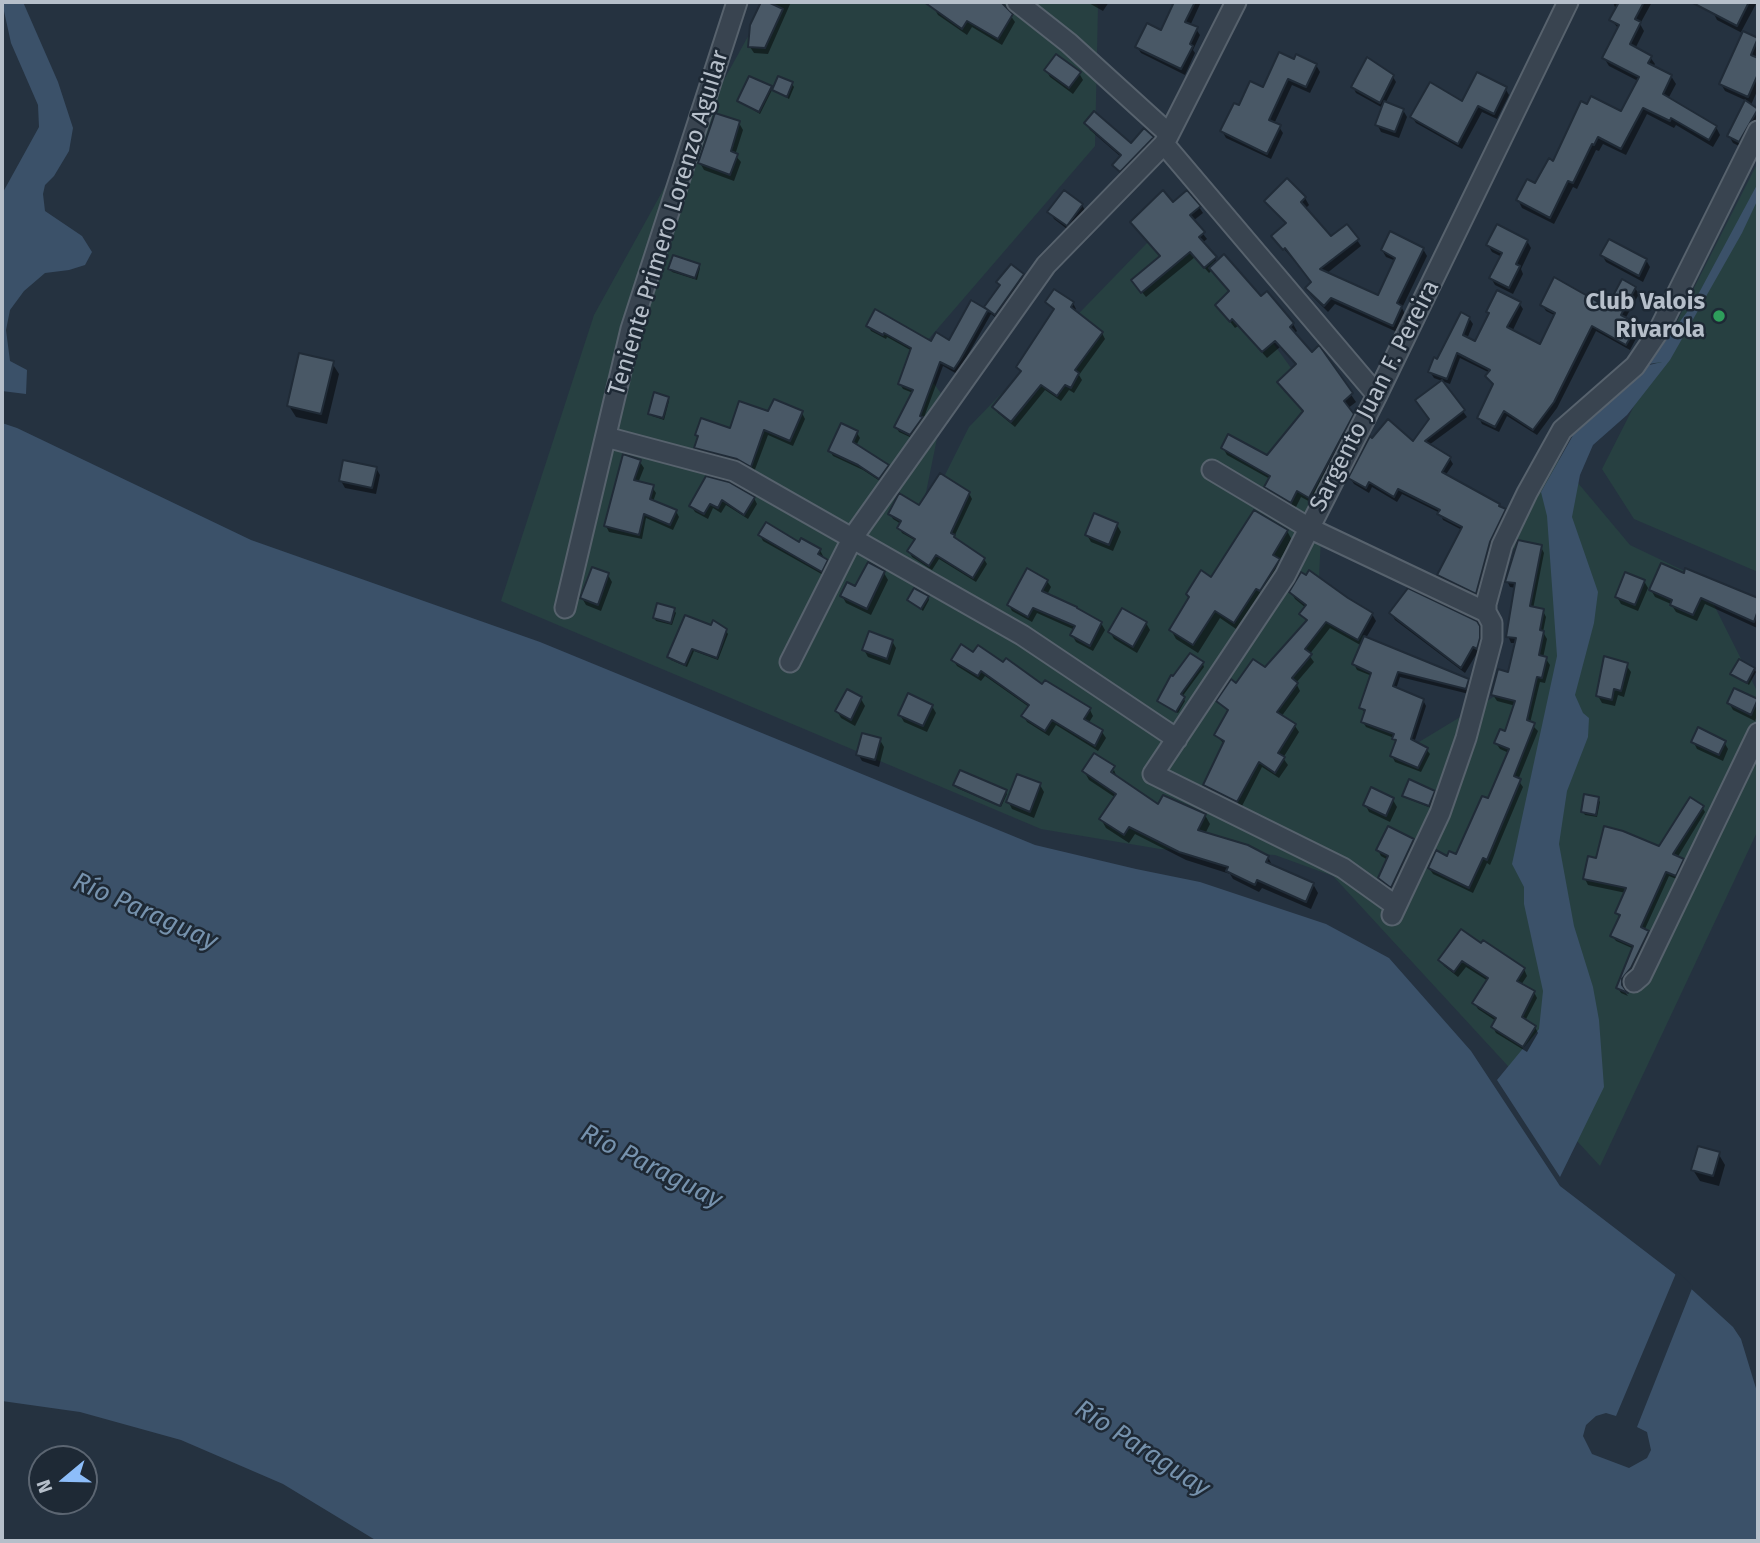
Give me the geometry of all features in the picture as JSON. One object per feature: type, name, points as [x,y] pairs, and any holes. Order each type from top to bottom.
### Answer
[{"type":"street","name":"Teniente Primero Lorenzo Aguilar","points":[[565,608],[632,328],[737,2]]},
{"type":"street","points":[[1017,2],[1069,43],[1167,139],[1377,395]]},
{"type":"street","points":[[790,662],[853,537],[1046,265],[1167,139],[1236,2]]},
{"type":"street","name":"Sargento Juan F. Pereira","points":[[1486,612],[1492,623],[1492,640],[1466,738],[1440,813],[1394,910],[1343,868],[1153,774],[1285,576],[1377,395],[1568,2]]},
{"type":"street","points":[[1212,470],[1309,528],[1486,612],[1502,545],[1562,430],[1635,366],[1658,332],[1758,131]]},
{"type":"street","points":[[606,437],[734,471],[1022,635],[1177,739]]},
{"type":"street","points":[[1634,982],[1641,976],[1758,733]]},
{"type":"green space","points":[[767,2],[1093,2],[1098,6],[1095,146],[914,356],[945,399],[919,527],[969,427],[1178,211],[1327,418],[1318,597],[1382,652],[1414,745],[1528,676],[1512,534],[1552,452],[1630,545],[1701,579],[1758,693],[1758,830],[1600,1166],[1333,876],[1275,855],[1160,849],[1041,829],[501,601],[594,315]]},
{"type":"green space","name":"Club Valois Rivarola","points":[[1758,162],[1758,572],[1634,519],[1602,469]]},
{"type":"water","points":[[2,2],[23,2],[58,82],[73,128],[69,151],[54,176],[45,185],[45,211],[82,236],[92,252],[85,265],[45,273],[24,291],[10,310],[6,330],[10,361],[27,370],[26,394],[2,391],[2,194],[39,127],[38,105],[11,43]]},
{"type":"water","points":[[1758,183],[1758,199],[1742,233],[1670,360],[1627,415],[1593,445],[1580,475],[1572,517],[1598,592],[1594,623],[1575,695],[1583,713],[1589,718],[1588,737],[1567,791],[1559,844],[1574,926],[1593,987],[1599,1020],[1604,1087],[1560,1177],[1497,1080],[1539,1029],[1543,991],[1524,904],[1524,887],[1512,864],[1557,656],[1547,516],[1541,492],[1580,423],[1645,366],[1662,362],[1648,364],[1693,304]]},
{"type":"water","name":"Río Paraguay","points":[[2,423],[251,540],[540,642],[1035,845],[1200,882],[1326,924],[1389,958],[1471,1051],[1560,1186],[1676,1275],[1733,1327],[1741,1339],[1758,1395],[1758,1541],[377,1541],[283,1484],[181,1440],[80,1412],[2,1401]]},
{"type":"pier","points":[[1677,1271],[1693,1286],[1637,1427],[1647,1432],[1651,1450],[1647,1458],[1629,1468],[1592,1454],[1583,1436],[1586,1425],[1596,1416],[1606,1413],[1616,1416]]},
{"type":"building","points":[[761,2],[768,2],[783,9],[765,48],[748,47],[750,25]]},
{"type":"building","points":[[924,2],[1001,2],[1013,14],[998,39],[967,21],[962,29]]},
{"type":"building","points":[[1174,2],[1195,2],[1185,22],[1198,27],[1190,44],[1193,46],[1181,69],[1135,47],[1147,23],[1161,30]]},
{"type":"building","points":[[1619,2],[1644,2],[1635,19],[1641,22],[1630,44],[1652,56],[1648,63],[1672,75],[1663,94],[1717,126],[1709,140],[1671,118],[1670,121],[1643,108],[1621,149],[1598,137],[1594,145],[1592,144],[1573,183],[1568,181],[1550,218],[1516,200],[1527,179],[1535,183],[1549,158],[1553,161],[1581,101],[1587,104],[1591,96],[1621,111],[1639,77],[1602,58],[1619,25],[1609,20]]},
{"type":"building","points":[[1691,2],[1749,2],[1737,26]]},
{"type":"building","points":[[1743,31],[1758,38],[1751,55],[1758,58],[1758,74],[1748,97],[1719,84]]},
{"type":"building","points":[[1279,52],[1294,59],[1296,54],[1317,64],[1306,87],[1288,79],[1269,120],[1281,125],[1267,154],[1220,131],[1234,103],[1239,105],[1250,81],[1263,87]]},
{"type":"building","points":[[1056,54],[1081,72],[1069,88],[1044,70]]},
{"type":"building","points":[[1367,57],[1394,75],[1380,103],[1351,87]]},
{"type":"building","points":[[1477,72],[1507,87],[1494,114],[1478,106],[1458,144],[1410,117],[1430,82],[1462,101]]},
{"type":"building","points":[[749,76],[772,86],[759,112],[737,101]]},
{"type":"building","points":[[778,76],[793,82],[787,97],[772,90]]},
{"type":"building","points":[[1745,100],[1758,109],[1739,142],[1727,136]]},
{"type":"building","points":[[1384,101],[1404,109],[1395,132],[1375,125]]},
{"type":"building","points":[[1094,111],[1131,143],[1144,128],[1154,137],[1120,172],[1112,165],[1121,155],[1084,123]]},
{"type":"building","points":[[715,113],[740,121],[731,151],[738,154],[730,175],[698,163]]},
{"type":"building","points":[[1287,178],[1306,197],[1301,202],[1331,236],[1347,224],[1359,239],[1320,269],[1378,295],[1395,258],[1381,250],[1390,231],[1424,248],[1397,303],[1402,306],[1393,326],[1331,298],[1324,306],[1305,288],[1311,282],[1285,248],[1283,250],[1271,236],[1286,223],[1264,201]]},
{"type":"building","points":[[1064,190],[1083,204],[1067,226],[1047,212]]},
{"type":"building","points":[[1163,190],[1173,202],[1187,190],[1201,206],[1190,215],[1205,232],[1199,237],[1217,257],[1204,268],[1190,252],[1141,293],[1131,280],[1160,256],[1130,222]]},
{"type":"building","points":[[1497,224],[1528,240],[1516,264],[1520,266],[1509,288],[1489,278],[1502,253],[1486,245]]},
{"type":"building","points":[[1609,239],[1647,259],[1639,276],[1600,255]]},
{"type":"building","points":[[1224,254],[1261,296],[1267,291],[1294,323],[1290,327],[1312,352],[1319,345],[1353,393],[1344,401],[1354,414],[1309,498],[1297,491],[1291,503],[1264,487],[1270,476],[1221,448],[1228,434],[1267,455],[1303,411],[1277,382],[1296,364],[1275,341],[1262,352],[1232,319],[1230,322],[1215,305],[1229,291],[1209,268]]},
{"type":"building","points":[[673,255],[700,264],[695,278],[668,269]]},
{"type":"building","points":[[1011,264],[1024,274],[995,315],[984,307],[1000,285],[996,282]]},
{"type":"building","points":[[1554,277],[1607,307],[1622,279],[1636,287],[1621,315],[1638,324],[1626,345],[1592,326],[1554,402],[1533,430],[1504,411],[1495,427],[1477,418],[1493,384],[1485,376],[1490,370],[1457,353],[1447,379],[1428,372],[1461,312],[1470,317],[1463,335],[1475,341],[1497,290],[1521,302],[1507,327],[1540,344],[1555,313],[1540,305]]},
{"type":"building","points":[[1054,289],[1074,302],[1071,307],[1103,332],[1075,370],[1079,373],[1071,388],[1065,385],[1057,396],[1041,385],[1011,422],[992,407],[1021,371],[1016,367],[1054,309],[1045,302]]},
{"type":"building","points":[[971,300],[988,310],[960,360],[954,369],[940,362],[920,416],[923,417],[910,435],[894,427],[913,390],[898,384],[911,348],[866,326],[875,309],[931,341],[936,332],[949,340]]},
{"type":"building","points":[[299,353],[334,361],[321,414],[287,406]]},
{"type":"building","points":[[1442,380],[1465,410],[1425,441],[1451,457],[1442,472],[1506,509],[1490,542],[1476,594],[1437,575],[1462,527],[1437,514],[1440,510],[1398,489],[1394,497],[1369,482],[1366,488],[1348,478],[1370,436],[1372,438],[1388,419],[1413,441],[1429,419],[1415,400]]},
{"type":"building","points":[[654,392],[669,397],[663,418],[648,414]]},
{"type":"building","points":[[774,399],[803,411],[790,441],[764,430],[751,467],[737,459],[694,448],[701,418],[730,428],[739,401],[768,411]]},
{"type":"building","points":[[841,423],[858,431],[853,442],[889,465],[879,479],[858,465],[828,451]]},
{"type":"building","points":[[623,454],[641,460],[634,480],[654,485],[650,499],[677,510],[670,525],[644,514],[639,535],[604,526]]},
{"type":"building","points":[[343,460],[377,467],[372,488],[339,481]]},
{"type":"building","points":[[940,473],[970,492],[951,533],[985,558],[973,578],[936,555],[929,566],[907,551],[915,539],[897,528],[901,521],[888,514],[899,493],[919,505]]},
{"type":"building","points":[[706,476],[729,482],[755,497],[744,515],[722,500],[718,508],[710,504],[704,514],[689,506]]},
{"type":"building","points":[[1254,510],[1288,530],[1273,555],[1280,559],[1260,591],[1256,589],[1234,623],[1215,611],[1193,645],[1169,630],[1189,597],[1186,594],[1201,570],[1211,577]]},
{"type":"building","points":[[1094,513],[1118,523],[1109,545],[1085,535]]},
{"type":"building","points":[[766,522],[799,542],[801,538],[821,549],[818,554],[828,560],[822,572],[758,535]]},
{"type":"building","points":[[1518,540],[1542,545],[1530,606],[1544,609],[1540,630],[1544,631],[1539,655],[1547,657],[1542,678],[1537,677],[1527,720],[1535,723],[1514,776],[1521,779],[1487,860],[1483,858],[1469,888],[1428,868],[1436,850],[1447,856],[1449,851],[1456,854],[1482,796],[1488,798],[1509,749],[1494,743],[1500,729],[1505,731],[1515,701],[1491,695],[1498,669],[1508,672],[1516,638],[1506,637],[1515,583],[1505,582]]},
{"type":"building","points":[[868,562],[885,571],[867,609],[840,596],[847,582],[855,586]]},
{"type":"building","points":[[1661,563],[1684,573],[1685,568],[1758,598],[1754,622],[1701,598],[1693,615],[1670,605],[1672,600],[1649,590]]},
{"type":"building","points":[[592,567],[609,573],[598,605],[580,598]]},
{"type":"building","points":[[1027,568],[1048,580],[1042,591],[1102,622],[1090,646],[1070,635],[1075,626],[1033,608],[1028,617],[1007,605]]},
{"type":"building","points":[[1309,570],[1373,613],[1358,640],[1326,622],[1305,649],[1312,654],[1292,678],[1298,683],[1277,712],[1296,724],[1278,753],[1285,757],[1275,773],[1259,762],[1237,802],[1203,785],[1224,741],[1214,735],[1228,710],[1216,701],[1231,679],[1236,683],[1253,659],[1265,667],[1307,620],[1299,614],[1306,605],[1289,592],[1301,572],[1306,575]]},
{"type":"building","points":[[1625,572],[1645,580],[1635,605],[1615,597]]},
{"type":"building","points":[[914,588],[929,596],[921,609],[907,600]]},
{"type":"building","points":[[1408,588],[1477,621],[1480,638],[1477,649],[1473,647],[1461,668],[1389,613]]},
{"type":"building","points":[[657,603],[675,608],[671,623],[653,618]]},
{"type":"building","points":[[1122,608],[1147,622],[1133,647],[1108,632]]},
{"type":"building","points":[[685,615],[711,625],[713,620],[727,629],[717,658],[692,649],[685,665],[667,657]]},
{"type":"building","points":[[869,631],[893,640],[887,659],[862,650]]},
{"type":"building","points":[[1364,636],[1469,679],[1466,689],[1398,672],[1393,686],[1424,699],[1411,739],[1428,748],[1418,768],[1390,756],[1396,740],[1392,739],[1394,734],[1361,722],[1365,710],[1359,708],[1371,673],[1352,664]]},
{"type":"building","points":[[961,644],[973,652],[978,645],[1003,662],[1006,658],[1042,684],[1045,680],[1091,708],[1084,719],[1103,730],[1095,746],[1052,720],[1045,731],[1021,716],[1029,705],[981,671],[978,676],[951,660]]},
{"type":"building","points":[[1190,653],[1204,662],[1181,694],[1185,697],[1176,712],[1157,701],[1171,675],[1173,676]]},
{"type":"building","points":[[1604,656],[1628,663],[1621,691],[1614,689],[1612,700],[1596,696]]},
{"type":"building","points":[[1739,659],[1755,668],[1747,683],[1730,674]]},
{"type":"building","points":[[1734,688],[1758,699],[1751,715],[1727,703]]},
{"type":"building","points":[[847,689],[862,697],[851,720],[835,711]]},
{"type":"building","points":[[908,693],[933,705],[923,726],[898,715]]},
{"type":"building","points":[[1698,727],[1726,741],[1719,755],[1691,742]]},
{"type":"building","points":[[862,733],[881,738],[875,760],[856,755]]},
{"type":"building","points":[[1094,753],[1115,766],[1111,772],[1158,804],[1163,795],[1206,814],[1198,830],[1248,845],[1269,856],[1266,862],[1314,883],[1306,902],[1257,880],[1255,885],[1226,871],[1228,867],[1179,852],[1129,827],[1124,835],[1099,819],[1116,794],[1082,771]]},
{"type":"building","points":[[960,770],[1007,790],[1000,806],[953,785]]},
{"type":"building","points":[[1017,774],[1041,783],[1030,812],[1006,802]]},
{"type":"building","points":[[1409,779],[1435,791],[1429,806],[1402,796]]},
{"type":"building","points":[[1371,787],[1394,798],[1386,816],[1363,805]]},
{"type":"building","points":[[1584,794],[1599,797],[1596,815],[1581,812]]},
{"type":"building","points":[[1690,797],[1704,806],[1673,854],[1684,859],[1676,876],[1666,872],[1641,927],[1649,931],[1631,968],[1622,979],[1622,985],[1628,993],[1616,988],[1633,946],[1610,936],[1620,915],[1615,913],[1626,888],[1583,879],[1588,856],[1596,858],[1604,826],[1659,846]]},
{"type":"building","points":[[1388,826],[1414,839],[1391,888],[1378,878],[1388,856],[1376,850]]},
{"type":"building","points":[[1461,929],[1525,968],[1517,981],[1535,991],[1522,1017],[1536,1026],[1523,1047],[1491,1027],[1496,1018],[1472,1003],[1488,978],[1462,961],[1454,972],[1438,960]]},
{"type":"building","points":[[1698,1146],[1720,1152],[1713,1176],[1691,1170]]},
{"type":"place","name":"Club Valois Rivarola","points":[[1719,316]]}]
